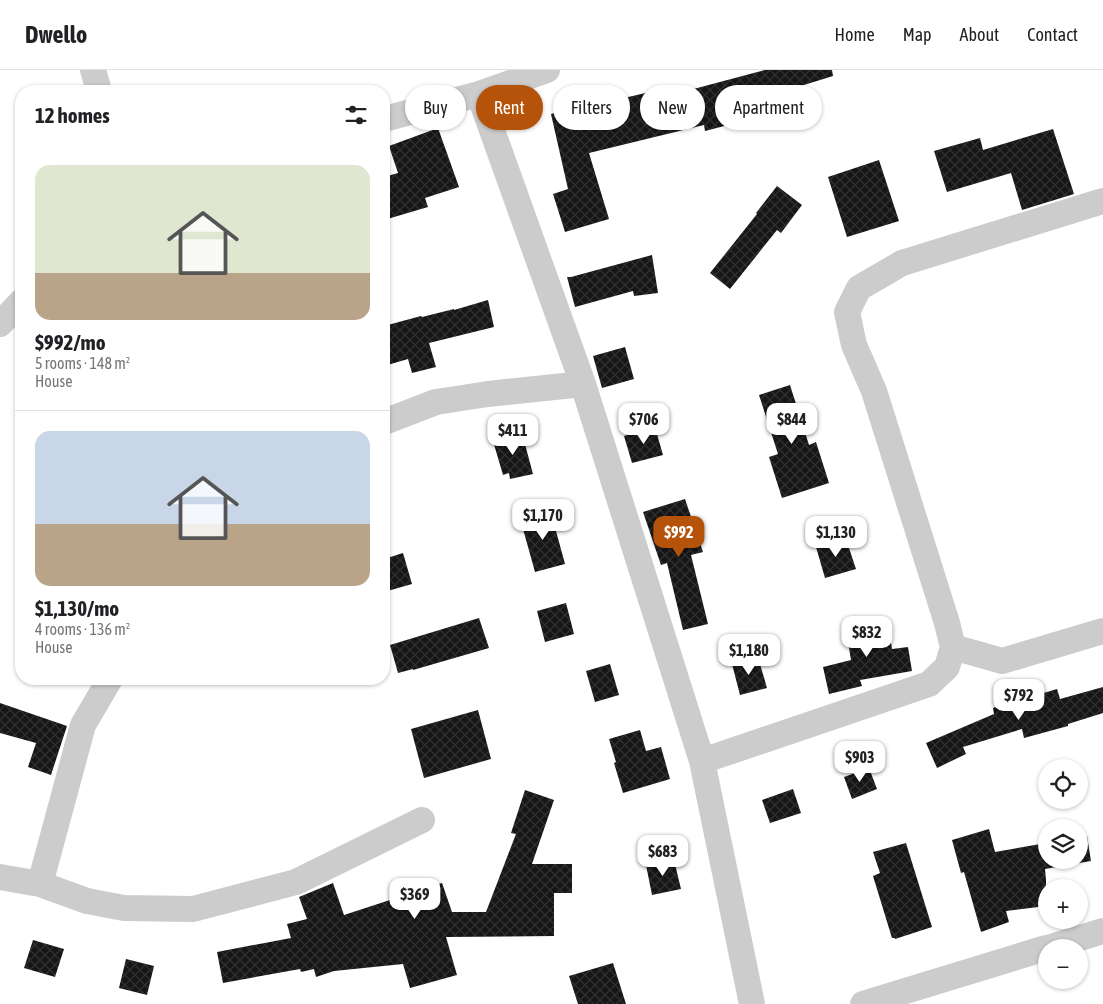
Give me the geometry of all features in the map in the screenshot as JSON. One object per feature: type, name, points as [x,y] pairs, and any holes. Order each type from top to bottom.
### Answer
[{"type":"street","points":[[93,70],[97,85]]},
{"type":"street","points":[[504,85],[547,70]]},
{"type":"street","points":[[390,118],[476,95]]},
{"type":"street","points":[[492,130],[583,384],[702,761],[752,1004]]},
{"type":"street","points":[[702,761],[929,684],[947,667],[953,647],[947,623],[874,391],[854,345],[847,312],[859,288],[902,263],[1103,201]]},
{"type":"street","points":[[0,324],[15,308]]},
{"type":"street","points":[[390,420],[436,402],[488,394],[583,384]]},
{"type":"street","points":[[953,647],[1002,661],[1103,632]]},
{"type":"street","points":[[40,884],[83,725],[106,685]]},
{"type":"street","points":[[0,877],[40,884],[87,901],[124,908],[193,908],[296,882],[422,820]]},
{"type":"street","points":[[1077,939],[1103,931]]},
{"type":"street","points":[[863,1004],[922,996],[1038,951]]},
{"type":"building","points":[[765,70],[832,70],[833,76],[804,85],[715,85],[715,128],[705,131],[705,86]]},
{"type":"building","points":[[640,94],[640,130],[683,130],[589,153],[609,219],[565,232],[553,194],[568,189],[555,130],[630,130],[630,97]]},
{"type":"building","points":[[1053,129],[1074,194],[1022,210],[1011,173],[947,192],[934,151],[980,138],[983,150]]},
{"type":"building","points":[[433,130],[439,130],[459,187],[425,198],[428,207],[390,218],[390,175],[398,173],[390,146]]},
{"type":"building","points":[[879,160],[899,221],[847,237],[828,177]]},
{"type":"building","points":[[777,186],[802,205],[781,233],[777,230],[730,289],[710,273]]},
{"type":"building","points":[[652,255],[658,293],[634,296],[633,291],[575,307],[567,277]]},
{"type":"building","points":[[488,300],[494,327],[429,343],[436,367],[412,373],[408,359],[390,364],[390,324]]},
{"type":"building","points":[[625,347],[634,379],[602,388],[593,356]]},
{"type":"building","points":[[790,385],[809,445],[816,442],[829,483],[782,498],[769,457],[778,454],[759,395]]},
{"type":"building","points":[[655,427],[663,455],[632,463],[624,436]]},
{"type":"building","points":[[522,433],[533,474],[510,479],[509,473],[503,475],[493,441]]},
{"type":"building","points":[[685,499],[703,552],[691,555],[708,624],[683,630],[667,563],[661,565],[643,512]]},
{"type":"building","points":[[550,509],[565,564],[535,572],[521,518]]},
{"type":"building","points":[[846,539],[856,569],[825,578],[816,547]]},
{"type":"building","points":[[403,553],[412,584],[390,590],[390,557]]},
{"type":"building","points":[[566,603],[574,634],[545,642],[537,611]]},
{"type":"building","points":[[479,618],[489,648],[398,673],[390,645]]},
{"type":"building","points":[[887,619],[892,649],[908,647],[912,671],[860,680],[862,686],[829,694],[823,667],[851,660],[846,630]]},
{"type":"building","points":[[758,657],[767,688],[740,695],[732,664]]},
{"type":"building","points":[[610,664],[619,695],[595,702],[586,671]]},
{"type":"building","points":[[1103,687],[1103,713],[1068,724],[1068,726],[1024,738],[1022,729],[963,747],[966,754],[937,768],[926,743],[994,714],[993,708],[1057,689],[1060,699]]},
{"type":"building","points":[[0,703],[67,726],[51,775],[28,767],[36,743],[0,733]]},
{"type":"building","points":[[478,710],[491,759],[424,778],[411,729]]},
{"type":"building","points":[[640,730],[646,751],[661,747],[670,779],[623,793],[609,739]]},
{"type":"building","points":[[869,768],[877,789],[852,799],[844,777]]},
{"type":"building","points":[[793,789],[801,813],[770,823],[762,800]]},
{"type":"building","points":[[525,790],[554,800],[532,864],[572,864],[572,893],[554,893],[554,936],[446,937],[457,975],[410,988],[403,964],[334,971],[316,977],[314,969],[301,972],[300,969],[223,983],[217,952],[291,938],[287,924],[307,919],[299,897],[333,883],[344,915],[442,883],[452,912],[486,912],[516,834],[511,833]]},
{"type":"building","points":[[989,829],[995,852],[1038,844],[1038,869],[1045,869],[1046,879],[1038,879],[1038,907],[1006,911],[1009,922],[981,932],[964,872],[961,873],[952,840]]},
{"type":"building","points":[[1088,842],[1091,861],[1088,862]]},
{"type":"building","points":[[906,843],[932,927],[895,939],[892,938],[873,876],[880,873],[873,852]]},
{"type":"building","points":[[674,860],[681,889],[652,895],[646,865]]},
{"type":"building","points":[[33,940],[64,949],[55,977],[24,968]]},
{"type":"building","points":[[126,959],[154,966],[147,995],[119,988]]},
{"type":"building","points":[[613,963],[626,1004],[578,1004],[569,976]]}]
